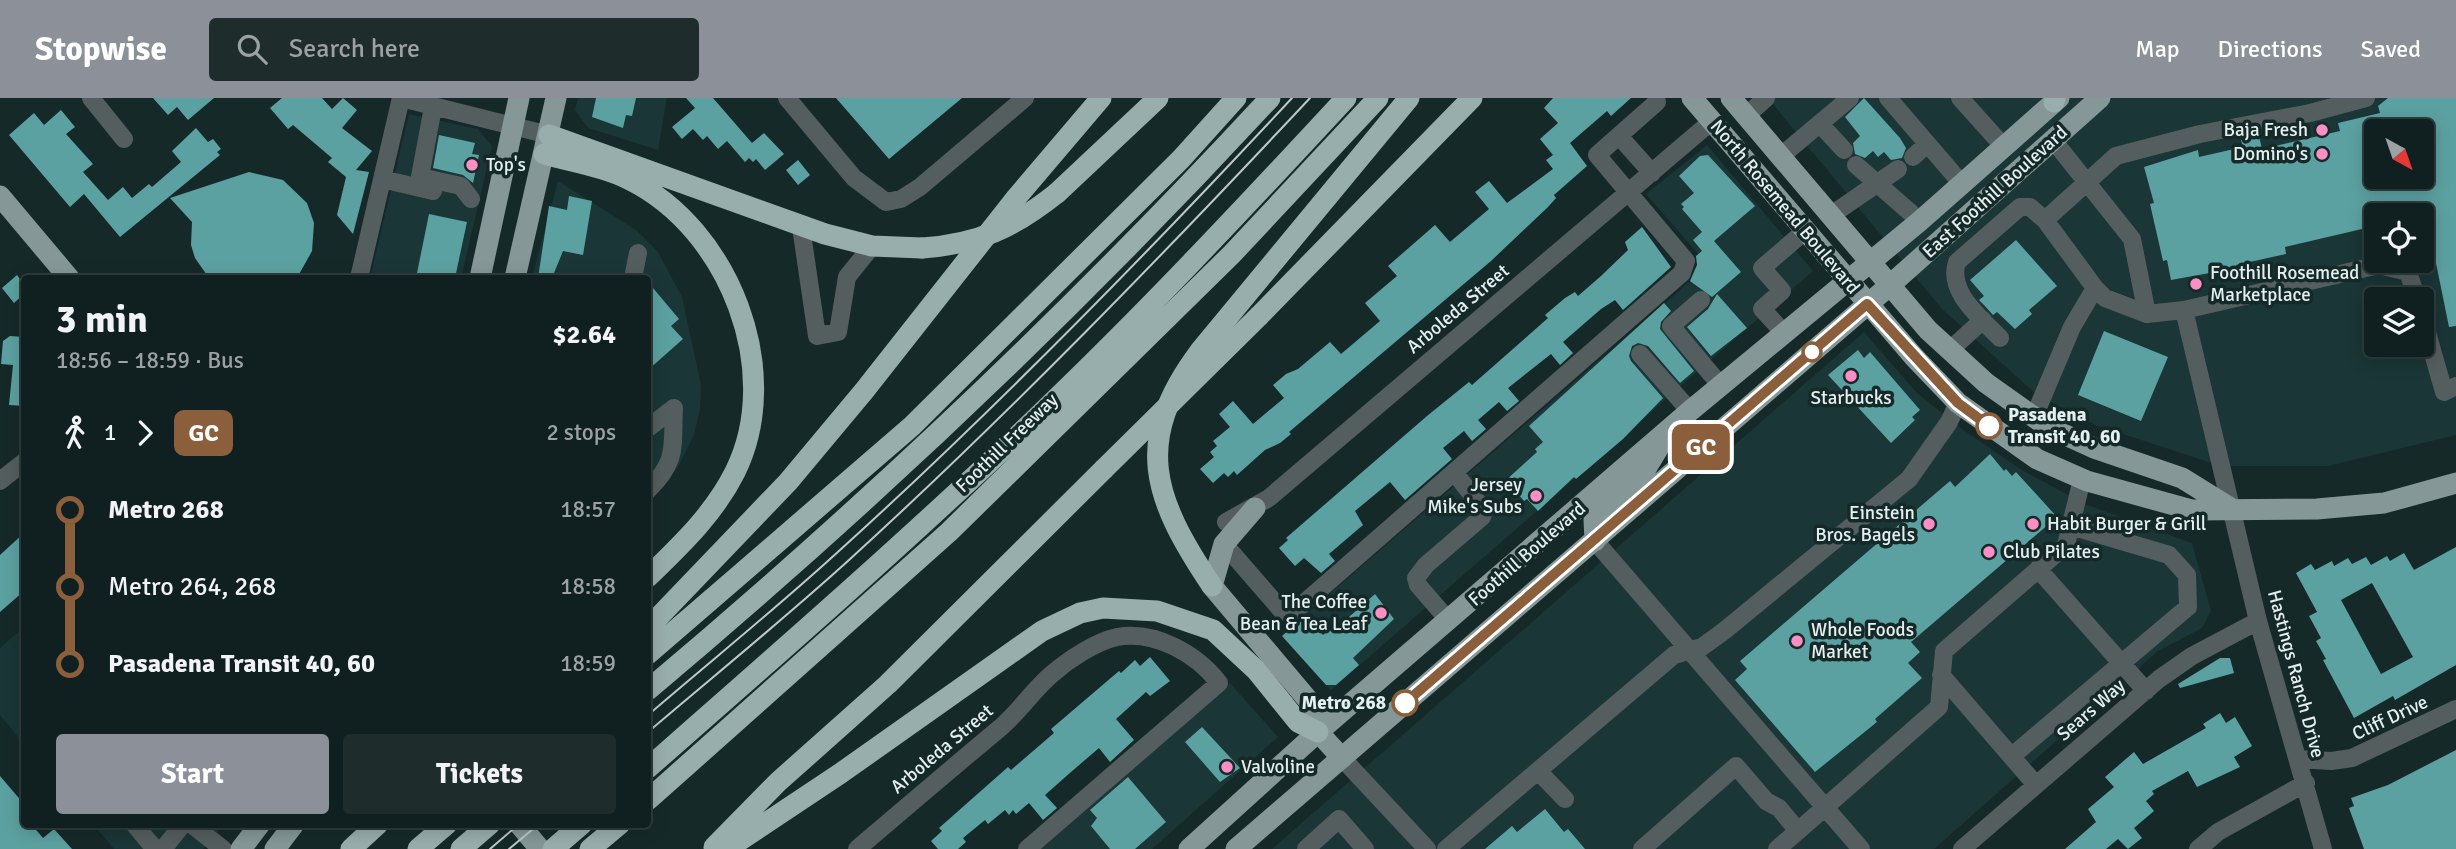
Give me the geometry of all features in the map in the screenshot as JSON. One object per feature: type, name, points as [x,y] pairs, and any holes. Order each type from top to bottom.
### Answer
[{"type":"highway","points":[[651,625],[788,482],[864,391],[1016,198],[1101,98]]},
{"type":"highway","points":[[546,144],[676,178],[801,227],[872,246],[922,248],[948,246],[990,236],[1026,218],[1057,193],[1158,98]]},
{"type":"highway","points":[[651,651],[912,426],[1181,159],[1236,98]]},
{"type":"highway","points":[[651,687],[832,531],[969,404],[1270,98]]},
{"type":"highway","points":[[651,765],[841,599],[1037,417],[1221,233],[1346,98]]},
{"type":"highway","name":"Foothill Freeway","points":[[651,797],[949,532],[1232,254],[1378,98]]},
{"type":"highway","points":[[1212,586],[1173,522],[1163,492],[1157,437],[1163,412],[1175,383],[1200,351],[1409,98]]},
{"type":"highway","points":[[713,849],[778,782],[888,684],[1259,316],[1472,98]]},
{"type":"highway","points":[[546,144],[630,179],[662,201],[712,253],[729,285],[744,324],[752,365],[751,408],[747,437],[736,470],[699,527],[651,574]]},
{"type":"highway","points":[[726,849],[841,773],[1042,631],[1080,613],[1103,608],[1157,611],[1185,618],[1213,631],[1256,670],[1298,722],[1318,732]]},
{"type":"highway","points":[[351,849],[374,828]]},
{"type":"highway","points":[[418,849],[442,828]]},
{"type":"highway","points":[[464,846],[484,828]]},
{"type":"highway","points":[[553,849],[577,828]]},
{"type":"highway","points":[[588,849],[616,828]]},
{"type":"highway","points":[[602,849],[618,828]]},
{"type":"main road","points":[[481,275],[519,98]]},
{"type":"main road","points":[[516,275],[556,98]]},
{"type":"main road","name":"North Rosemead Boulevard","points":[[1692,98],[1846,280],[1958,403],[2037,459],[2082,479],[2192,510],[2317,509],[2384,503],[2456,483]]},
{"type":"main road","name":"North Rosemead Boulevard","points":[[1731,98],[1928,330],[1986,383],[2034,417],[2094,448],[2189,481],[2232,509]]},
{"type":"main road","name":"East Foothill Boulevard","points":[[1889,286],[2100,98]]},
{"type":"main road","name":"East Foothill Boulevard","points":[[1868,262],[1920,221],[2056,99]]},
{"type":"main road","points":[[0,196],[66,275]]},
{"type":"main road","name":"Foothill Boulevard","points":[[1189,849],[1318,732],[1690,411],[1868,262]]},
{"type":"main road","name":"Foothill Boulevard","points":[[1236,849],[1889,286]]},
{"type":"main road","points":[[1595,541],[1594,520],[1642,475],[1668,430]]},
{"type":"main road","points":[[1255,508],[1224,544],[1212,586],[1314,707],[1318,732],[1342,758]]},
{"type":"main road","points":[[242,849],[257,828]]},
{"type":"main road","points":[[275,849],[291,828]]},
{"type":"main road","points":[[522,828],[540,849]]},
{"type":"main road","points":[[568,828],[588,849]]},
{"type":"street","points":[[91,98],[124,139]]},
{"type":"street","points":[[360,275],[401,98],[514,124],[546,144]]},
{"type":"street","points":[[787,98],[854,178],[886,201],[901,199],[919,187],[1025,98]]},
{"type":"street","points":[[1745,116],[1766,98]]},
{"type":"street","points":[[1781,156],[1850,98]]},
{"type":"street","points":[[1888,98],[1962,184]]},
{"type":"street","points":[[1960,98],[2004,147]]},
{"type":"street","points":[[2045,220],[2116,156],[2200,134],[2310,113],[2366,98]]},
{"type":"street","points":[[1224,544],[1283,612],[1295,611],[1682,273],[1686,261],[1597,155],[1657,102]]},
{"type":"street","points":[[433,107],[420,177],[461,186],[471,199]]},
{"type":"street","name":"Arboleda Street","points":[[1226,522],[1255,508],[1712,121]]},
{"type":"street","points":[[1820,124],[1844,150]]},
{"type":"street","points":[[1619,135],[1652,173]]},
{"type":"street","points":[[2053,140],[2132,239],[2147,314]]},
{"type":"street","points":[[1913,157],[1927,144]]},
{"type":"street","points":[[1856,165],[1878,181],[1920,221]]},
{"type":"street","points":[[1830,216],[1898,169]]},
{"type":"street","points":[[382,180],[496,204]]},
{"type":"street","points":[[2000,338],[1959,291],[1953,274],[1957,262],[2020,207],[2030,207],[2045,220],[2105,298],[2147,314],[2183,310],[2379,265],[2408,272],[2413,287]]},
{"type":"street","points":[[801,227],[817,336],[838,332],[847,277],[872,246]]},
{"type":"street","points":[[1784,333],[1762,309],[1782,291],[1762,268],[1805,231]]},
{"type":"street","points":[[634,275],[638,253]]},
{"type":"street","points":[[2034,417],[2072,327],[2095,288]]},
{"type":"street","points":[[1701,300],[1671,326],[1721,386]]},
{"type":"street","name":"Hastings Ranch Drive","points":[[2183,310],[2258,621],[2323,849]]},
{"type":"street","points":[[1950,350],[1983,320]]},
{"type":"street","points":[[1640,354],[1690,411]]},
{"type":"street","points":[[2434,357],[2444,392],[2456,386]]},
{"type":"street","points":[[1446,849],[1674,655],[1702,647],[1724,631],[1909,479],[1949,422],[1958,403]]},
{"type":"street","points":[[651,426],[674,408],[671,460],[667,472],[651,487]]},
{"type":"street","points":[[0,481],[21,464]]},
{"type":"street","points":[[1449,621],[1418,585],[1416,578],[1426,565],[1482,517],[1484,510],[1478,499],[1454,472]]},
{"type":"street","points":[[1777,849],[1939,707],[1944,651],[2066,545],[2082,479]]},
{"type":"street","points":[[2012,757],[2188,607],[2187,575],[2169,555],[2071,526]]},
{"type":"street","points":[[1595,541],[1861,849]]},
{"type":"street","points":[[2038,569],[2146,691]]},
{"type":"street","name":"Sears Way","points":[[1962,849],[2146,691],[2192,656],[2258,621]]},
{"type":"street","name":"Arboleda Street","points":[[856,849],[1009,719],[1049,676],[1065,663],[1116,637],[1141,637],[1166,643],[1209,670],[1219,683],[1027,849]]},
{"type":"street","points":[[1941,676],[2036,785]]},
{"type":"street","name":"Cliff Drive","points":[[2298,759],[2331,761],[2352,758],[2456,709]]},
{"type":"street","points":[[1342,758],[1427,849]]},
{"type":"street","points":[[1642,849],[1736,766],[1766,801],[1779,808],[1798,831]]},
{"type":"street","points":[[1538,771],[1565,799]]},
{"type":"street","points":[[2198,849],[2218,832],[2306,783]]},
{"type":"street","points":[[1306,849],[1339,820],[1365,849]]},
{"type":"street","points":[[137,828],[155,849]]},
{"type":"street","points":[[163,849],[180,828]]},
{"type":"street","points":[[196,828],[223,849]]},
{"type":"shaded area","points":[[578,98],[667,98],[658,150],[588,128],[575,110]]},
{"type":"shaded area","name":"Foothill Rosemead Marketplace","points":[[1768,98],[2456,98],[2456,435],[2328,466],[2221,466],[2095,425],[2037,395],[1942,309]]},
{"type":"shaded area","points":[[409,114],[478,129],[492,146],[462,275],[371,275]]},
{"type":"shaded area","points":[[1707,145],[1813,271],[1331,690],[1282,635],[1694,278],[1699,255],[1646,194]]},
{"type":"shaded area","points":[[558,181],[636,230],[658,252],[682,297],[701,385],[700,410],[694,435],[679,465],[651,501],[651,275],[533,275]]},
{"type":"shaded area","points":[[1864,332],[1917,393],[1962,429],[2022,470],[2085,504],[2192,543],[2211,611],[2202,628],[2158,651],[1934,849],[1272,849]]},
{"type":"shaded area","points":[[21,630],[21,740],[0,715],[0,648]]},
{"type":"shaded area","points":[[1230,683],[1278,737],[1152,849],[1037,849]]},
{"type":"shaded area","points":[[96,828],[221,828],[203,849],[114,849]]},
{"type":"building","points":[[153,98],[214,98],[188,120],[177,107],[168,115]]},
{"type":"building","points":[[282,98],[322,98],[332,109],[343,98],[357,110],[342,128],[372,151],[356,170],[369,172],[353,234],[337,215],[346,177],[328,162],[332,158],[293,125],[288,129],[270,108]]},
{"type":"building","points":[[596,98],[636,98],[632,116],[626,115],[623,128],[592,117]]},
{"type":"building","points":[[686,98],[713,98],[752,143],[764,133],[784,154],[765,170],[756,159],[753,162],[749,158],[745,162],[727,141],[718,149],[707,136],[703,140],[693,129],[682,139],[672,127],[695,108]]},
{"type":"building","points":[[836,98],[962,98],[889,159]]},
{"type":"building","points":[[1553,98],[1631,98],[1611,116],[1607,111],[1570,143],[1587,166],[1554,195],[1556,198],[1548,207],[1491,261],[1289,432],[1291,434],[1280,443],[1265,450],[1237,475],[1234,471],[1228,477],[1224,473],[1213,483],[1200,469],[1214,457],[1210,452],[1217,446],[1213,441],[1230,427],[1219,414],[1233,401],[1253,424],[1284,398],[1273,385],[1286,374],[1298,369],[1330,342],[1341,354],[1380,321],[1365,303],[1397,276],[1388,266],[1435,225],[1450,242],[1489,209],[1475,192],[1489,181],[1507,203],[1553,169],[1546,160],[1553,155],[1540,139],[1558,123],[1544,108]]},
{"type":"building","points":[[1864,98],[1900,138],[1906,148],[1902,158],[1891,160],[1884,152],[1878,157],[1873,151],[1865,158],[1855,154],[1853,143],[1860,136],[1845,117]]},
{"type":"building","points":[[2388,98],[2456,98],[2456,326],[2449,327],[2434,262],[2434,203],[2364,203],[2364,236],[2362,229],[2285,247],[2286,254],[2236,265],[2237,268],[2171,280],[2167,260],[2163,261],[2150,204],[2154,203],[2144,167],[2198,150],[2199,157],[2243,147],[2241,140],[2259,136],[2262,149],[2340,131],[2338,123],[2380,113],[2378,106]]},
{"type":"building","points":[[61,110],[75,127],[66,134],[93,164],[83,172],[108,200],[123,187],[132,198],[149,184],[152,187],[181,162],[172,151],[196,128],[208,142],[213,139],[221,149],[217,152],[220,155],[120,237],[84,194],[70,207],[9,135],[34,113],[44,125]]},
{"type":"building","points":[[439,135],[475,143],[472,154],[479,155],[473,183],[463,175],[433,168]]},
{"type":"building","points":[[1708,155],[1755,206],[1714,241],[1741,272],[1712,297],[1690,281],[1697,265],[1696,256],[1702,251],[1693,240],[1702,232],[1682,209],[1684,207],[1681,204],[1694,193],[1679,176],[1700,156]]},
{"type":"building","points":[[798,160],[810,175],[798,185],[786,170]]},
{"type":"building","points":[[249,172],[283,180],[307,203],[314,223],[312,251],[299,275],[207,275],[195,258],[191,245],[192,222],[170,198]]},
{"type":"building","points":[[569,196],[592,201],[583,255],[563,251],[553,275],[538,275],[549,206],[567,210]]},
{"type":"building","points":[[429,214],[467,222],[456,275],[417,275]]},
{"type":"building","points":[[1642,227],[1671,267],[1623,310],[1615,300],[1563,342],[1573,353],[1560,365],[1551,354],[1508,388],[1519,401],[1507,411],[1499,402],[1478,420],[1486,429],[1472,441],[1464,431],[1443,448],[1452,459],[1405,500],[1390,482],[1355,511],[1363,525],[1329,554],[1335,561],[1321,573],[1304,558],[1295,566],[1279,548],[1288,540],[1286,538],[1427,416],[1469,382],[1472,385],[1548,318],[1545,315],[1565,298],[1575,292],[1578,296],[1601,276],[1628,250],[1625,242]]},
{"type":"building","points":[[2016,240],[2057,286],[2029,310],[2032,314],[2015,329],[1997,312],[1993,315],[1979,300],[1984,296],[1970,280]]},
{"type":"building","points":[[17,275],[21,281],[21,297],[14,303],[2,288]]},
{"type":"building","points":[[651,286],[679,319],[671,326],[683,339],[651,367]]},
{"type":"building","points":[[1717,294],[1747,328],[1711,356],[1687,327],[1708,309]]},
{"type":"building","points":[[1664,303],[1671,311],[1661,322],[1660,329],[1694,371],[1680,383],[1648,346],[1638,343],[1632,346],[1629,356],[1631,361],[1663,398],[1623,439],[1576,479],[1574,477],[1538,511],[1527,499],[1524,501],[1506,480],[1537,452],[1535,449],[1543,442],[1529,426]]},
{"type":"building","points":[[2104,331],[2168,357],[2141,421],[2078,395]]},
{"type":"building","points":[[10,336],[21,337],[21,406],[9,405],[13,365],[1,364],[3,341]]},
{"type":"building","points":[[1858,350],[1864,358],[1870,352],[1920,410],[1912,417],[1915,420],[1891,443],[1828,375]]},
{"type":"building","points":[[1990,454],[2004,471],[2006,469],[2012,476],[2016,472],[2057,517],[1911,642],[1920,652],[1908,663],[1922,678],[1875,719],[1877,722],[1815,772],[1735,680],[1747,669],[1740,661],[1950,481],[1955,487]]},
{"type":"building","points":[[21,536],[21,594],[0,612],[0,555]]},
{"type":"building","points":[[2456,547],[2456,665],[2395,700],[2393,696],[2354,718],[2323,660],[2326,659],[2316,641],[2321,638],[2309,616],[2317,612],[2296,573],[2311,564],[2315,570],[2332,561],[2334,566],[2348,558],[2352,564],[2366,557],[2371,565],[2387,556],[2390,561],[2404,553],[2414,570]],"holes":[[[2372,583],[2413,657],[2381,674],[2341,600]]]},
{"type":"building","points":[[1375,594],[1394,619],[1353,658],[1359,665],[1336,685],[1326,685],[1282,636],[1301,620],[1308,628],[1315,625],[1323,635],[1330,630],[1332,632]]},
{"type":"building","points":[[1150,657],[1170,681],[1150,696],[1146,692],[1116,719],[1134,740],[1110,762],[1099,748],[1071,772],[1045,795],[1057,808],[1043,820],[1029,803],[1016,814],[1013,810],[1009,815],[1005,810],[988,824],[985,820],[963,838],[966,842],[958,849],[938,849],[931,841],[942,831],[939,828],[1008,767],[1011,770],[1054,733],[1051,729],[1119,671],[1121,673],[1135,660],[1140,666]]},
{"type":"building","points":[[2220,658],[2230,658],[2234,673],[2180,688],[2178,684]]},
{"type":"building","points":[[2220,713],[2226,723],[2235,717],[2252,746],[2234,757],[2240,767],[2197,787],[2188,771],[2152,791],[2154,794],[2146,801],[2154,811],[2134,828],[2142,838],[2128,849],[2118,839],[2106,849],[2065,849],[2096,822],[2088,809],[2114,787],[2105,777],[2134,752],[2143,764],[2206,728],[2203,724]]},
{"type":"building","points":[[1202,727],[1240,768],[1220,782],[1185,742]]},
{"type":"building","points":[[2456,750],[2456,849],[2364,849],[2349,808],[2354,806],[2351,798],[2388,785]]},
{"type":"building","points":[[0,776],[21,800],[21,828],[34,828],[43,838],[54,829],[72,849],[0,849]]},
{"type":"building","points":[[1128,777],[1166,822],[1135,849],[1110,849],[1091,826],[1097,818],[1090,810]]},
{"type":"building","points":[[1545,809],[1564,832],[1568,829],[1585,849],[1485,849],[1512,826],[1517,832]]},
{"type":"tram line","points":[[651,712],[817,571],[957,441],[1127,272],[1292,98]]},
{"type":"tram line","points":[[651,729],[824,582],[968,448],[1141,275],[1310,98]]},
{"type":"tram line","points":[[490,849],[514,828]]},
{"type":"tram line","points":[[509,849],[534,828]]},
{"type":"bus line","name":"GC","points":[[1405,703],[1867,304],[1958,403],[1989,426]]},
{"type":"place","name":"Baja Fresh","points":[[2322,130]]},
{"type":"place","name":"Domino's","points":[[2322,154]]},
{"type":"place","name":"Top's","points":[[472,165]]},
{"type":"place","name":"Foothill Rosemead Marketplace","points":[[2196,284]]},
{"type":"place","name":"Starbucks","points":[[1851,376]]},
{"type":"place","name":"Pasadena Transit 40, 60","points":[[1989,426]]},
{"type":"place","name":"Jersey Mike's Subs","points":[[1536,496]]},
{"type":"place","name":"Einstein Bros. Bagels","points":[[1929,524]]},
{"type":"place","name":"Habit Burger & Grill","points":[[2033,524]]},
{"type":"place","name":"Club Pilates","points":[[1989,552]]},
{"type":"place","name":"The Coffee Bean & Tea Leaf","points":[[1381,613]]},
{"type":"place","name":"Whole Foods Market","points":[[1797,641]]},
{"type":"place","name":"Metro 268","points":[[1405,703]]},
{"type":"place","name":"Valvoline","points":[[1227,767]]}]
